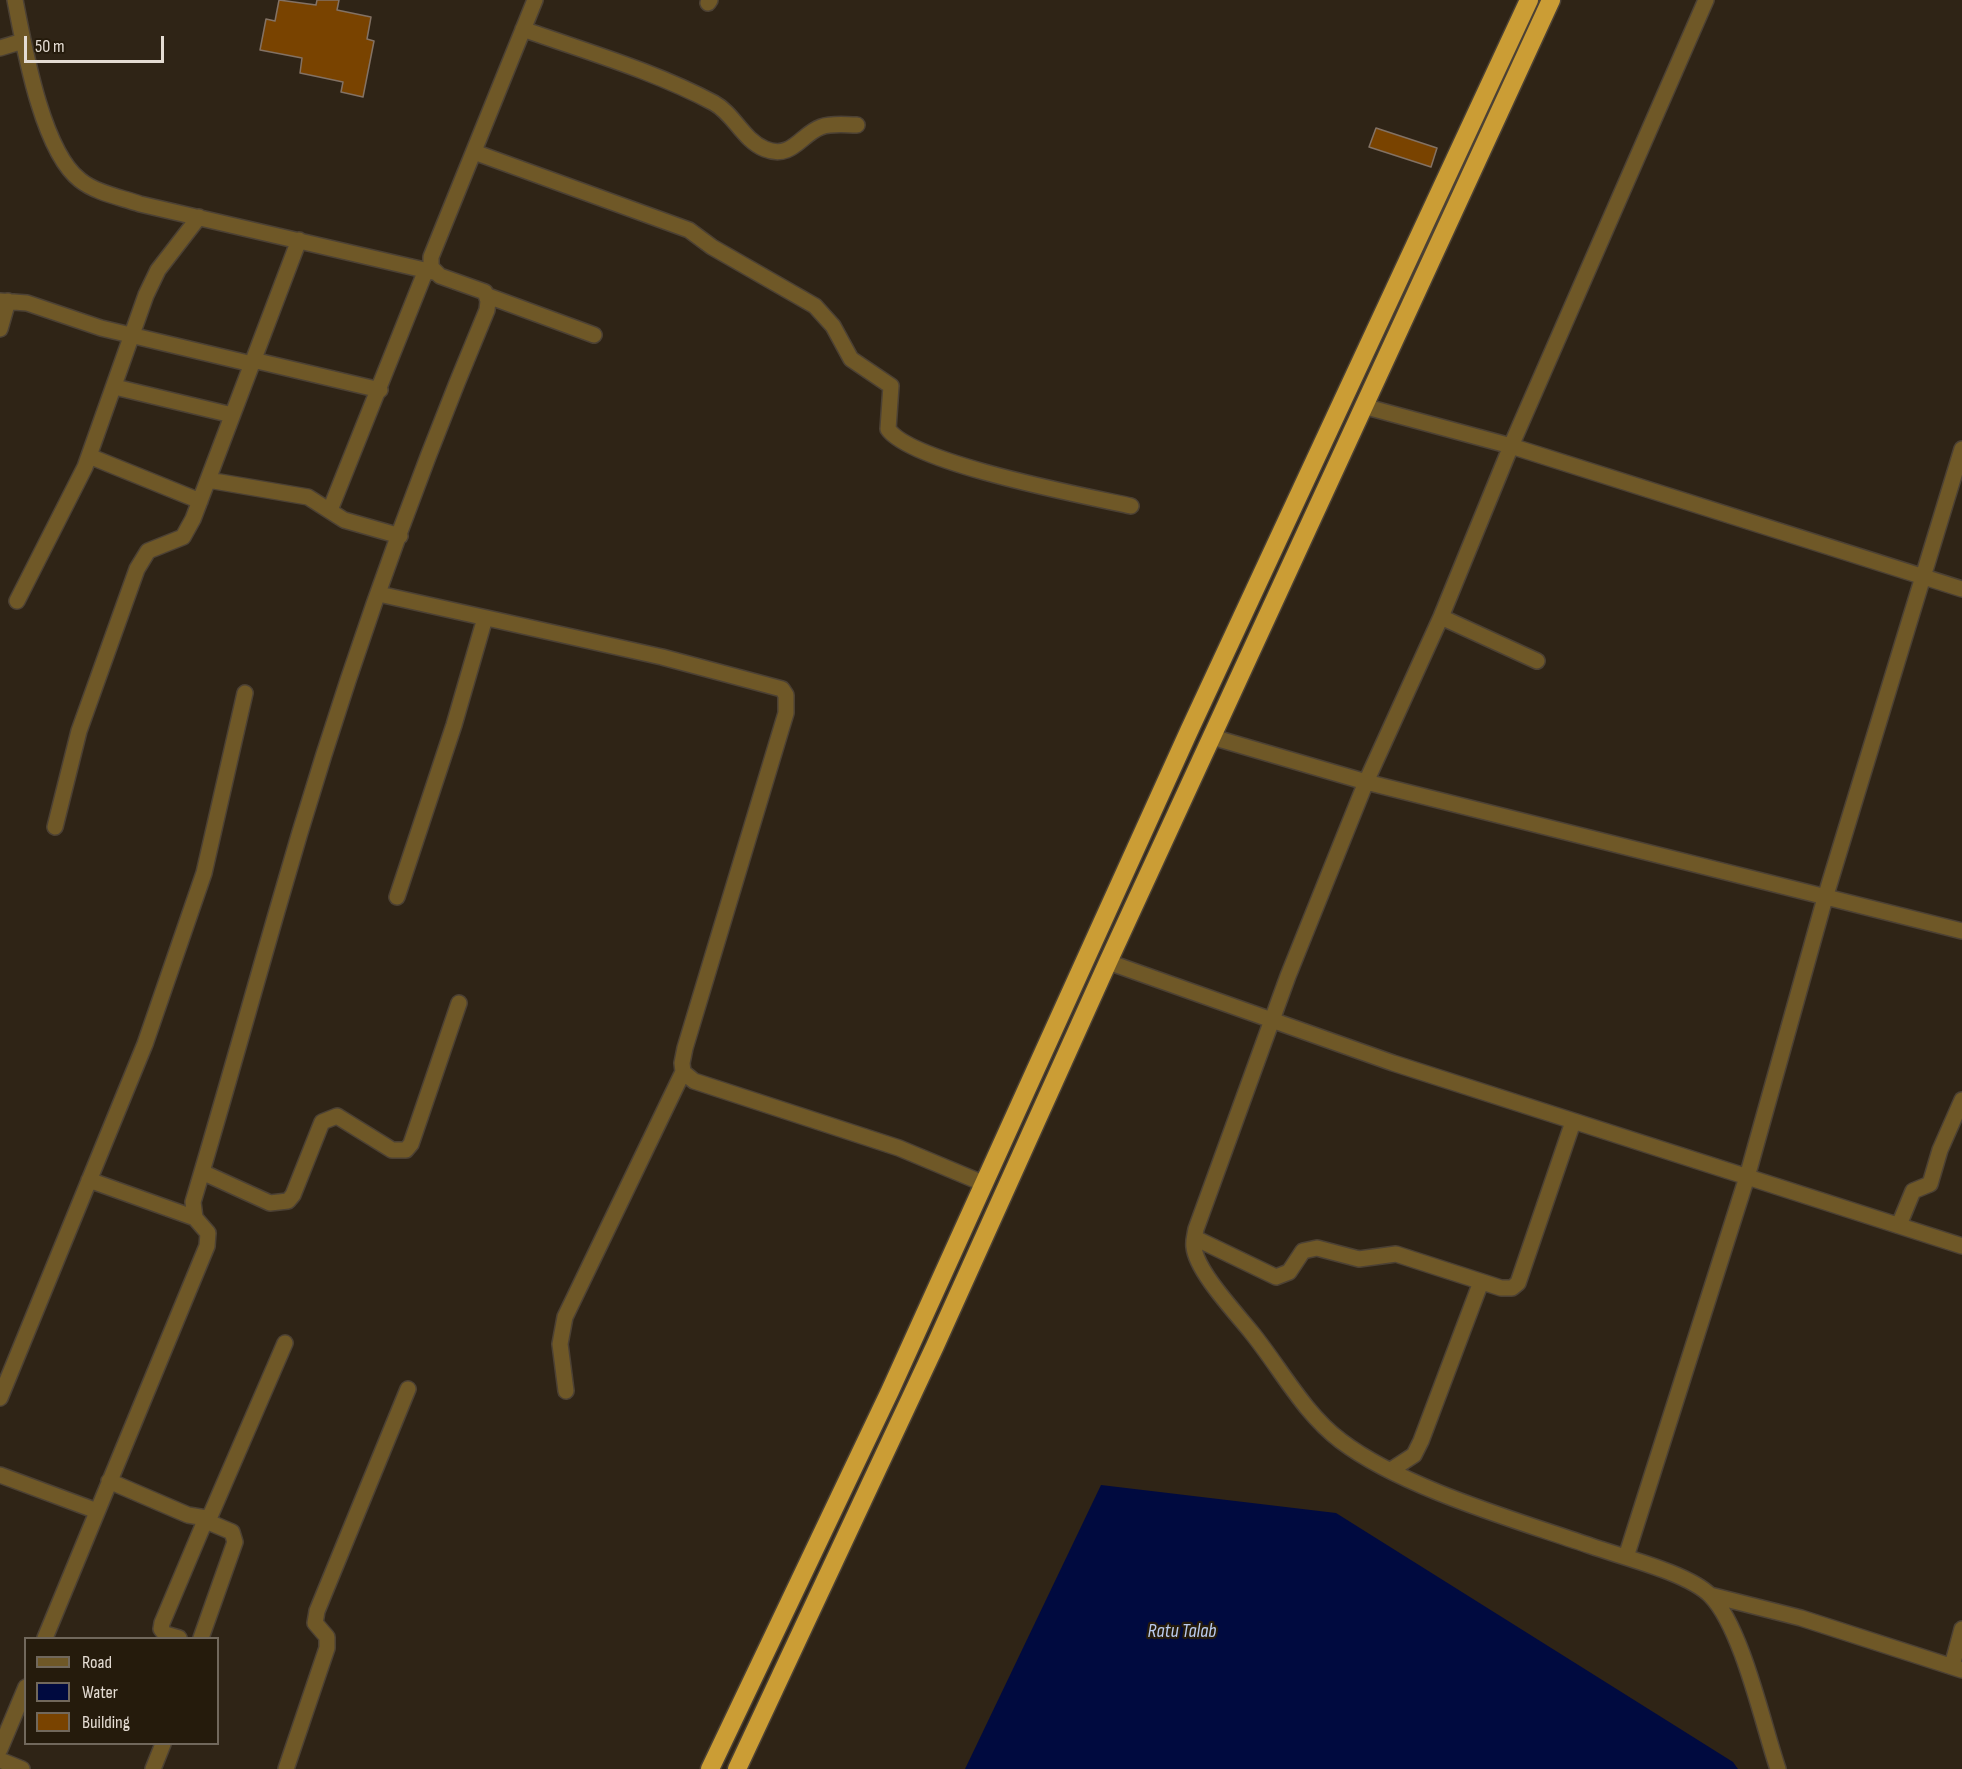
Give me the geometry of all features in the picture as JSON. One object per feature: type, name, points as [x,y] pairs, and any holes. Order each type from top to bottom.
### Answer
[{"type":"highway","points":[[710,1769],[890,1390],[1226,650],[1529,0]]},
{"type":"highway","points":[[737,1769],[930,1357],[1108,962],[1551,0]]},
{"type":"street","points":[[15,0],[39,105],[52,140],[66,166],[80,180],[99,191],[140,204],[430,271],[476,287],[488,296],[594,335]]},
{"type":"street","points":[[330,510],[430,271],[431,257],[534,0]]},
{"type":"street","points":[[1706,0],[1511,446],[1441,617],[1366,782],[1288,976],[1195,1238],[1194,1247],[1202,1268],[1265,1349],[1298,1399],[1340,1440],[1390,1470],[1446,1494],[1626,1557],[1692,1583],[1710,1595],[1720,1607],[1750,1678],[1778,1769]]},
{"type":"street","points":[[523,28],[657,77],[716,104],[749,138],[765,149],[787,150],[797,146],[819,128],[857,125]]},
{"type":"street","points":[[0,48],[23,41]]},
{"type":"street","points":[[474,152],[689,230],[712,247],[815,306],[833,326],[851,359],[891,386],[888,429],[898,439],[937,457],[981,472],[1131,506]]},
{"type":"street","points":[[17,601],[90,456],[146,295],[158,270],[199,217]]},
{"type":"street","points":[[55,827],[79,731],[137,569],[148,551],[183,537],[200,501],[299,240]]},
{"type":"street","points":[[195,1218],[193,1202],[336,720],[450,398],[487,310],[488,296]]},
{"type":"street","points":[[0,329],[4,301],[27,303],[101,328],[380,390]]},
{"type":"street","points":[[115,387],[232,415]]},
{"type":"street","points":[[1363,406],[1511,446],[1962,589]]},
{"type":"street","points":[[1626,1557],[1747,1177],[1826,898],[1962,449]]},
{"type":"street","points":[[90,456],[200,501]]},
{"type":"street","points":[[208,480],[308,497],[344,520],[400,536]]},
{"type":"street","points":[[379,594],[662,657],[773,686],[782,689],[786,695],[786,713],[685,1048],[683,1072],[565,1317],[560,1344],[566,1391]]},
{"type":"street","points":[[1441,617],[1537,661]]},
{"type":"street","points":[[397,897],[454,725],[485,618]]},
{"type":"street","points":[[0,1398],[145,1044],[204,873],[245,693]]},
{"type":"street","points":[[1212,737],[1366,782],[1962,931]]},
{"type":"street","points":[[1108,962],[1393,1064],[1962,1246]]},
{"type":"street","points":[[202,1172],[270,1203],[288,1201],[293,1195],[322,1122],[337,1116],[392,1150],[406,1150],[411,1144],[459,1003]]},
{"type":"street","points":[[683,1072],[694,1081],[899,1148],[985,1184]]},
{"type":"street","points":[[1899,1225],[1913,1191],[1930,1184],[1944,1139],[1962,1100]]},
{"type":"street","points":[[1195,1238],[1276,1277],[1289,1272],[1303,1251],[1317,1248],[1348,1258],[1396,1254],[1507,1289],[1518,1283],[1573,1122]]},
{"type":"street","points":[[45,1637],[207,1246],[208,1233],[195,1218],[89,1180]]},
{"type":"street","points":[[1390,1470],[1414,1455],[1421,1441],[1481,1282]]},
{"type":"street","points":[[175,1637],[165,1634],[161,1629],[162,1623],[202,1520],[217,1506],[285,1343]]},
{"type":"street","points":[[286,1769],[327,1648],[327,1637],[315,1623],[317,1611],[408,1389]]},
{"type":"street","points":[[0,1475],[97,1511]]},
{"type":"street","points":[[110,1480],[232,1532],[235,1542],[201,1637]]},
{"type":"street","points":[[1710,1595],[1801,1618],[1957,1668],[1962,1629]]},
{"type":"street","points":[[0,1749],[24,1692]]},
{"type":"street","points":[[153,1769],[162,1745]]},
{"type":"street","points":[[0,1760],[22,1769]]},
{"type":"water","name":"Ratu Talab","points":[[1101,1485],[1336,1513],[1733,1762],[1738,1769],[965,1769]]},
{"type":"building","points":[[279,0],[316,5],[317,0],[339,0],[337,10],[371,17],[367,39],[374,41],[363,97],[341,92],[343,82],[300,73],[302,58],[260,50],[266,19],[275,21]]},
{"type":"building","points":[[1376,128],[1437,148],[1431,167],[1369,147]]}]
